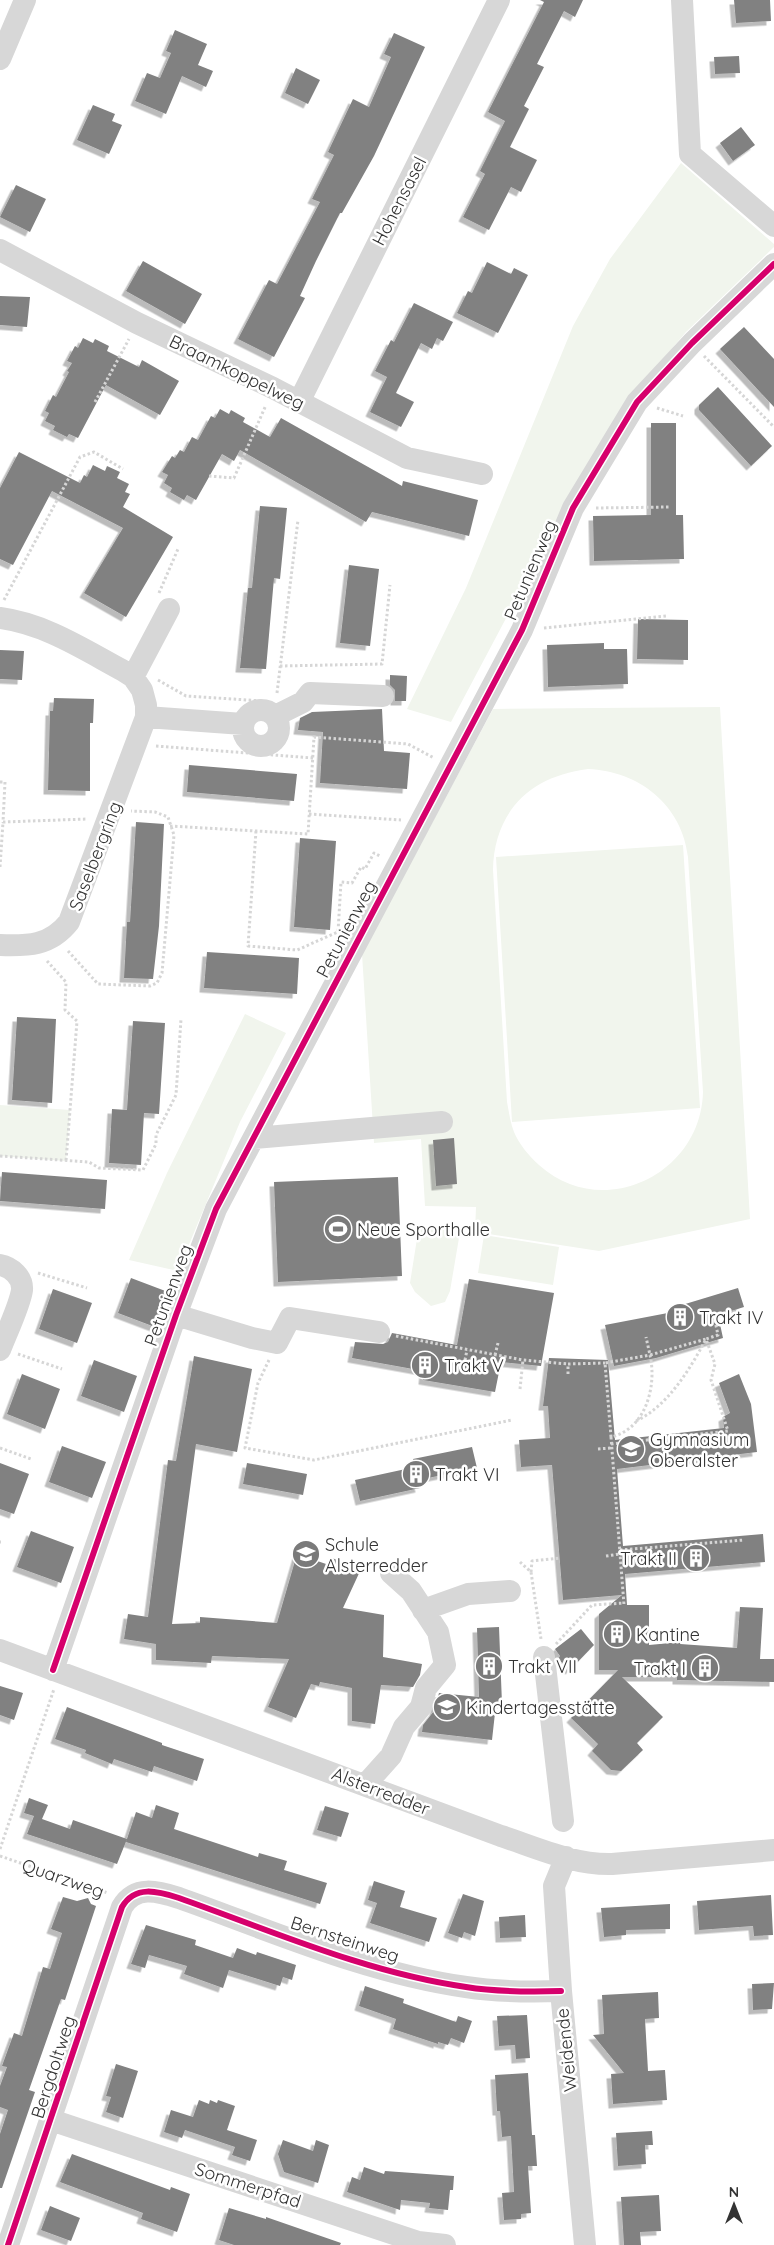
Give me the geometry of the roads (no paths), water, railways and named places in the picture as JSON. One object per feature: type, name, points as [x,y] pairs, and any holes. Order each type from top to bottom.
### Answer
[{"type":"street","points":[[0,59],[25,0]]},
{"type":"street","name":"Hohensasel","points":[[299,402],[499,0]]},
{"type":"street","points":[[682,0],[690,154],[774,226]]},
{"type":"street","name":"Braamkoppelweg","points":[[0,250],[137,323],[273,388],[407,458],[482,474]]},
{"type":"street","name":"Petunienweg","points":[[57,1671],[176,1315],[216,1209],[522,630],[573,508],[637,402],[692,343],[774,264]]},
{"type":"street","points":[[132,677],[169,609]]},
{"type":"street","name":"Saselbergring","points":[[0,945],[30,945],[50,940],[64,928],[74,912],[146,717],[145,697],[132,677],[53,633],[1,618]]},
{"type":"street","points":[[276,709],[279,732],[273,742],[267,746],[254,745],[249,742],[245,737],[243,724],[250,713],[257,710],[270,712],[276,709],[303,702],[310,693],[383,696]]},
{"type":"street","points":[[146,717],[243,724]]},
{"type":"street","points":[[254,1138],[442,1122]]},
{"type":"street","points":[[0,1349],[22,1288],[9,1270]]},
{"type":"street","points":[[176,1315],[252,1338],[277,1343],[290,1318],[379,1332]]},
{"type":"street","points":[[365,1785],[391,1756],[404,1727],[421,1707],[426,1688],[445,1665],[438,1632],[411,1591],[391,1573]]},
{"type":"street","points":[[423,1610],[468,1594],[510,1591]]},
{"type":"street","name":"Alsterredder","points":[[0,1650],[502,1836],[566,1857],[594,1864],[612,1864],[774,1850]]},
{"type":"street","points":[[544,1657],[563,1822]]},
{"type":"street","name":"Weidende","points":[[566,1857],[554,1886],[560,1991],[585,2245]]},
{"type":"street","name":"Bernsteinweg","points":[[127,1899],[144,1891],[161,1892],[350,1960],[434,1982],[492,1990],[560,1991]]},
{"type":"street","name":"Bergdoltweg","points":[[8,2245],[122,1907],[127,1899]]},
{"type":"street","name":"Sommerpfad","points":[[51,2120],[418,2242],[445,2245]]},
{"type":"place","name":"Neue Sporthalle","points":[[338,1229]]},
{"type":"place","name":"Trakt IV","points":[[680,1317]]},
{"type":"place","name":"Trakt V","points":[[425,1365]]},
{"type":"place","name":"Gymnasium Oberalster","points":[[631,1449]]},
{"type":"place","name":"Trakt VI","points":[[416,1474]]},
{"type":"place","name":"Schule Alsterredder","points":[[306,1554]]},
{"type":"place","name":"Trakt II","points":[[696,1558]]},
{"type":"place","name":"Kantine","points":[[617,1634]]},
{"type":"place","name":"Trakt VII","points":[[489,1666]]},
{"type":"place","name":"Trakt I","points":[[705,1668]]},
{"type":"place","name":"Kindertagesstätte","points":[[447,1707]]}]
